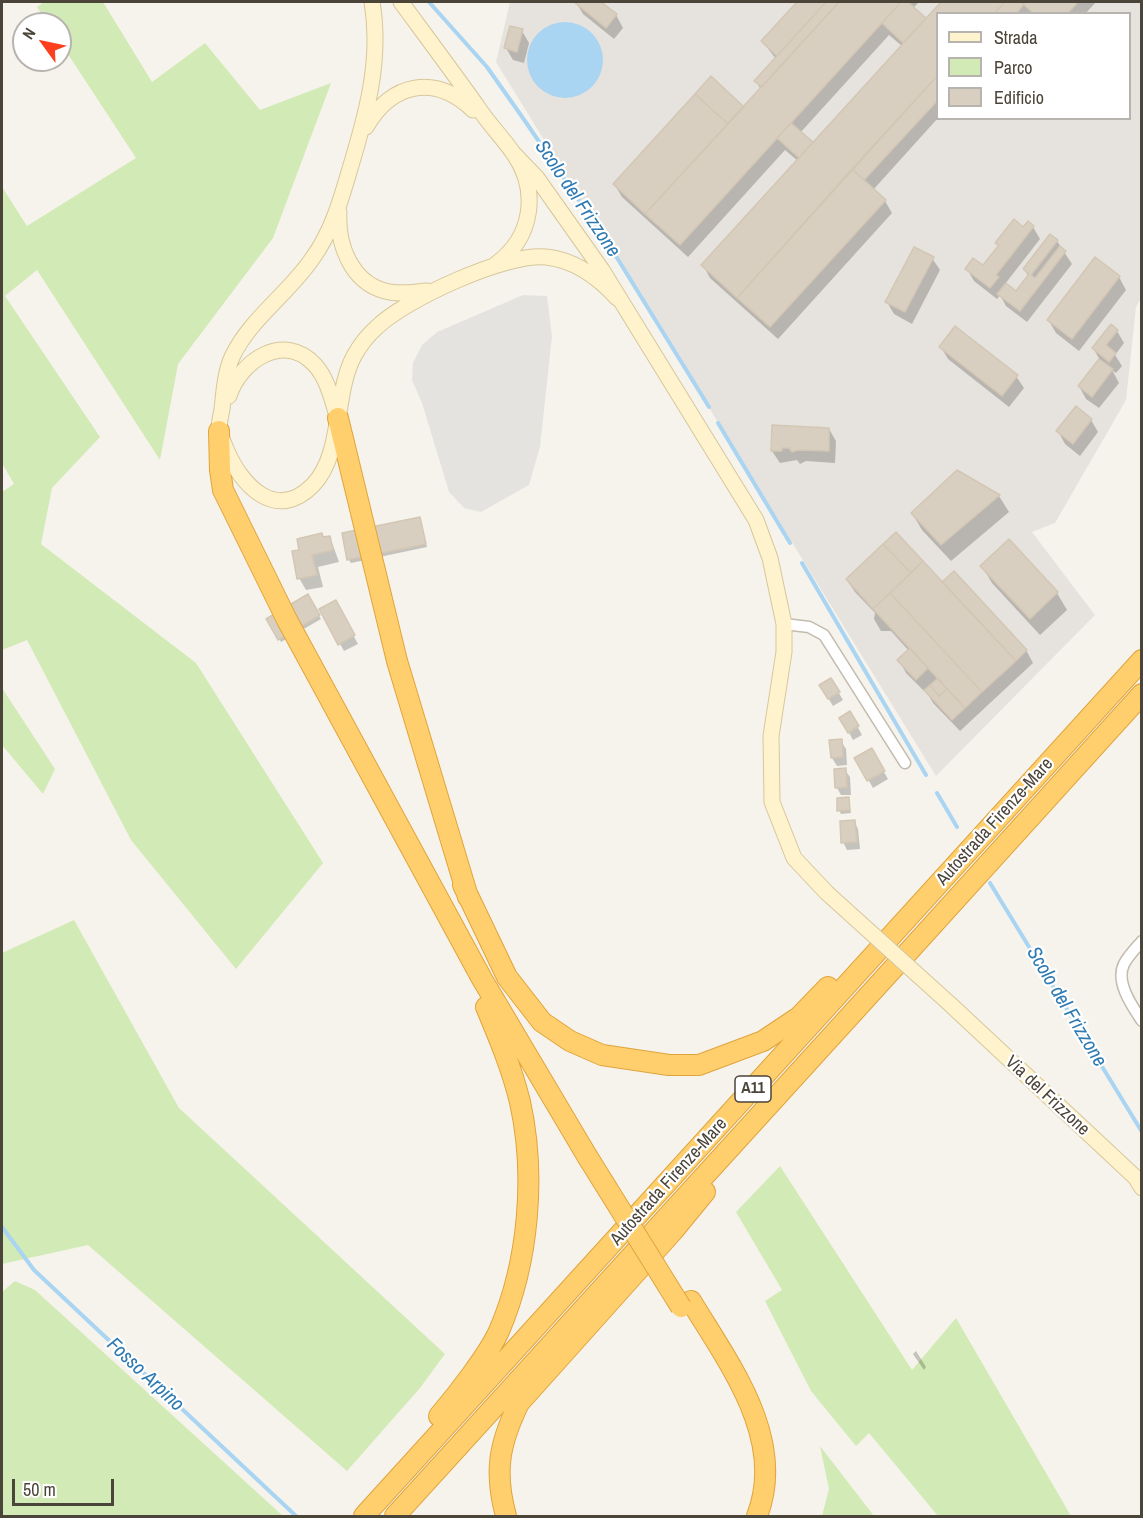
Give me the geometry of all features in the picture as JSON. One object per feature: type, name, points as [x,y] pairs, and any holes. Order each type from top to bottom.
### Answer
[{"type":"highway","points":[[338,418],[397,661],[463,885],[490,961],[592,1153]]},
{"type":"highway","points":[[220,426],[220,470],[228,504],[287,620],[482,980],[686,1304],[750,1400],[759,1429],[765,1482],[757,1516]]},
{"type":"highway","name":"Autostrada Firenze-Mare","points":[[364,1516],[1142,660]]},
{"type":"highway","name":"Autostrada Firenze-Mare","points":[[395,1516],[791,1083],[1142,694]]},
{"type":"highway","points":[[463,885],[507,977],[542,1022],[570,1041],[602,1055],[669,1065],[699,1065],[763,1041],[799,1017],[934,870],[1101,705]]},
{"type":"highway","points":[[354,1516],[452,1400],[499,1332],[518,1272],[526,1220],[527,1150],[520,1102],[504,1050],[426,873]]},
{"type":"highway","points":[[506,1516],[501,1498],[499,1468],[503,1435],[519,1403],[673,1231],[791,1083]]},
{"type":"highway","points":[[686,1304],[739,1405],[747,1431],[754,1481],[745,1516]]},
{"type":"main road","points":[[372,2],[376,58],[360,138],[340,203],[313,258],[291,286],[253,325],[232,357],[224,386],[220,426],[240,478],[261,495],[281,500],[298,496],[315,483],[326,465],[338,418],[344,379],[361,345],[388,318],[435,290],[489,269],[524,259],[553,259],[570,263],[595,276],[617,298]]},
{"type":"main road","points":[[400,2],[492,128],[537,178],[561,210],[617,298]]},
{"type":"main road","points":[[360,138],[375,112],[388,99],[405,91],[425,87],[450,93],[492,128]]},
{"type":"main road","points":[[489,269],[514,247],[524,232],[529,214],[527,183],[513,153]]},
{"type":"main road","points":[[340,203],[339,226],[343,249],[354,268],[365,280],[378,289],[394,292],[435,290]]},
{"type":"main road","name":"Via del Frizzone","points":[[617,298],[756,520],[770,558],[784,624],[784,652],[771,736],[772,802],[794,858],[827,893],[1135,1177],[1142,1188]]},
{"type":"main road","points":[[220,426],[232,387],[243,369],[258,356],[278,351],[303,356],[315,364],[326,384],[338,418]]},
{"type":"street","points":[[784,624],[809,627],[824,635],[905,763]]},
{"type":"street","points":[[1142,941],[1124,964],[1122,972],[1128,999],[1142,1021]]},
{"type":"shaded area","points":[[510,2],[1141,2],[1142,296],[1136,307],[1126,400],[1055,523],[1032,532],[1095,615],[936,776],[496,62]]},
{"type":"shaded area","points":[[523,295],[547,296],[552,336],[540,447],[529,485],[481,512],[464,508],[449,492],[422,403],[412,380],[413,363],[422,345],[437,332]]},
{"type":"green space","points":[[44,2],[103,2],[152,82],[205,43],[260,110],[331,83],[273,238],[178,364],[160,460],[37,270],[5,296],[100,437],[52,488],[41,544],[196,663],[323,863],[236,969],[131,840],[27,640],[2,650],[2,492],[14,484],[2,463],[2,187],[27,226],[136,158],[72,60],[72,12],[40,12],[37,7]]},
{"type":"green space","points":[[2,688],[55,769],[43,794],[2,745]]},
{"type":"green space","points":[[74,920],[179,1108],[445,1354],[420,1388],[347,1471],[88,1245],[2,1264],[2,953]]},
{"type":"green space","points":[[780,1166],[912,1370],[956,1318],[1071,1516],[938,1516],[869,1433],[856,1446],[811,1391],[765,1301],[782,1290],[736,1212]]},
{"type":"green space","points":[[15,1281],[35,1290],[283,1516],[2,1516],[2,1292]]},
{"type":"green space","points":[[820,1446],[874,1516],[822,1516],[829,1489]]},
{"type":"water","points":[[565,22],[579,25],[592,33],[600,46],[603,60],[600,74],[592,87],[579,95],[565,98],[551,95],[538,87],[530,74],[527,60],[530,46],[538,33],[551,25]]},
{"type":"building","points":[[574,2],[601,2],[617,14],[606,28]]},
{"type":"building","points":[[797,2],[826,2],[777,56],[761,41]]},
{"type":"building","points":[[826,2],[839,2],[762,87],[754,81]]},
{"type":"building","points":[[839,2],[901,2],[680,245],[645,214]]},
{"type":"building","points":[[901,2],[908,2],[926,18],[903,43],[882,23]]},
{"type":"building","points":[[941,2],[1005,2],[996,12],[936,12],[936,77],[737,298],[701,265]]},
{"type":"building","points":[[1005,2],[1024,4],[1018,12],[996,12]]},
{"type":"building","points":[[1021,2],[1078,2],[1069,12],[1032,12]]},
{"type":"building","points":[[510,26],[523,29],[517,52],[504,48]]},
{"type":"building","points":[[711,76],[744,107],[728,124],[695,94]]},
{"type":"building","points":[[936,77],[936,102],[864,180],[852,169]]},
{"type":"building","points":[[695,94],[728,124],[645,214],[613,184]]},
{"type":"building","points":[[791,123],[813,142],[799,158],[777,138]]},
{"type":"building","points":[[852,169],[886,200],[770,327],[737,298]]},
{"type":"building","points":[[1014,219],[1023,227],[1028,221],[1034,226],[996,275],[999,277],[990,288],[965,269],[973,258],[983,265],[999,245],[995,243]]},
{"type":"building","points":[[1050,234],[1058,240],[1031,275],[1035,278],[1060,246],[1066,251],[1020,311],[997,294],[1006,283],[1016,291],[1029,274],[1023,269]]},
{"type":"building","points":[[914,247],[934,257],[905,312],[885,302]]},
{"type":"building","points":[[1095,257],[1120,276],[1072,339],[1047,320]]},
{"type":"building","points":[[1111,324],[1118,330],[1106,345],[1116,353],[1109,362],[1092,348]]},
{"type":"building","points":[[955,326],[1018,375],[1002,396],[939,347]]},
{"type":"building","points":[[1099,359],[1113,369],[1092,397],[1078,386]]},
{"type":"building","points":[[1076,406],[1092,419],[1073,444],[1056,431]]},
{"type":"building","points":[[772,425],[829,428],[829,451],[798,450],[792,452],[789,448],[782,448],[782,451],[771,451]]},
{"type":"building","points":[[957,470],[1000,495],[941,545],[911,513]]},
{"type":"building","points":[[420,517],[426,544],[347,560],[342,533]]},
{"type":"building","points":[[896,532],[923,561],[911,573],[883,544]]},
{"type":"building","points":[[322,533],[323,537],[330,536],[333,550],[312,555],[317,575],[297,579],[292,551],[299,550],[297,539]]},
{"type":"building","points":[[1009,539],[1058,592],[1030,619],[980,566]]},
{"type":"building","points":[[883,544],[911,573],[873,609],[846,579]]},
{"type":"building","points":[[923,561],[1016,661],[982,692],[890,593]]},
{"type":"building","points":[[954,571],[1027,650],[1016,661],[942,582]]},
{"type":"building","points":[[890,593],[982,692],[965,708],[873,609]]},
{"type":"building","points":[[308,594],[320,615],[278,640],[266,619]]},
{"type":"building","points":[[336,600],[355,635],[338,645],[319,609]]},
{"type":"building","points":[[910,648],[928,668],[916,680],[897,660]]},
{"type":"building","points":[[831,678],[840,692],[828,699],[819,685]]},
{"type":"building","points":[[938,678],[947,689],[939,696],[930,685]]},
{"type":"building","points":[[930,685],[939,696],[947,689],[965,708],[952,720],[924,690]]},
{"type":"building","points":[[850,711],[859,726],[848,733],[839,718]]},
{"type":"building","points":[[842,739],[843,757],[831,758],[829,740]]},
{"type":"building","points":[[872,748],[885,771],[867,781],[854,758]]},
{"type":"building","points":[[846,768],[847,787],[835,788],[834,769]]},
{"type":"building","points":[[849,797],[850,810],[837,811],[837,798]]},
{"type":"building","points":[[855,820],[857,842],[841,843],[840,821]]},
{"type":"waterway","name":"Scolo del Frizzone","points":[[429,2],[487,67],[525,121],[606,240],[709,407]]},
{"type":"waterway","name":"Scolo del Frizzone","points":[[718,423],[790,543]]},
{"type":"waterway","name":"Scolo del Frizzone","points":[[802,563],[926,775]]},
{"type":"waterway","points":[[937,793],[957,827]]},
{"type":"waterway","name":"Scolo del Frizzone","points":[[990,883],[1142,1132]]},
{"type":"waterway","name":"Fosso Arpino","points":[[2,1227],[34,1270],[296,1516]]}]
